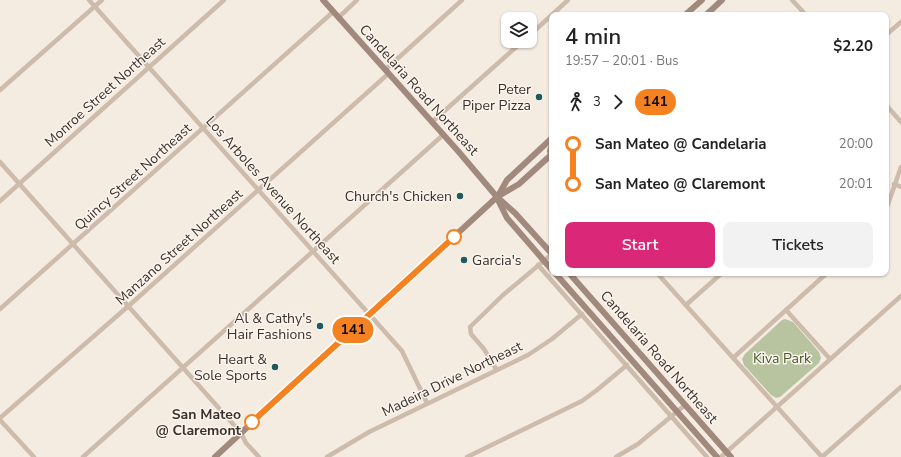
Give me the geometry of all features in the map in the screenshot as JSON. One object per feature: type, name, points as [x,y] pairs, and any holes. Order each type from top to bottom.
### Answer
[{"type":"main road","name":"Candelaria Road Northeast","points":[[322,0],[432,122],[497,197],[515,213],[549,251]]},
{"type":"main road","points":[[689,12],[702,0]]},
{"type":"main road","points":[[709,12],[722,0]]},
{"type":"main road","points":[[497,197],[507,180],[549,141]]},
{"type":"main road","points":[[215,457],[497,197],[519,184],[549,158]]},
{"type":"main road","name":"Candelaria Road Northeast","points":[[497,197],[507,218],[541,262],[549,268]]},
{"type":"main road","name":"Candelaria Road Northeast","points":[[558,276],[674,414],[717,457]]},
{"type":"main road","name":"Candelaria Road Northeast","points":[[572,276],[729,455]]},
{"type":"street","name":"Los Arboles Avenue Northeast","points":[[89,0],[402,351],[428,403]]},
{"type":"street","points":[[0,90],[102,0]]},
{"type":"street","name":"Monroe Street Northeast","points":[[0,201],[224,0]]},
{"type":"street","points":[[338,18],[357,0]]},
{"type":"street","name":"Manzano Street Northeast","points":[[0,419],[259,190],[387,72],[462,0]]},
{"type":"street","points":[[555,12],[568,0]]},
{"type":"street","points":[[792,0],[803,12]]},
{"type":"street","name":"Quincy Street Northeast","points":[[0,309],[74,245],[334,12]]},
{"type":"street","points":[[537,29],[549,18]]},
{"type":"street","points":[[889,32],[901,22]]},
{"type":"street","points":[[432,122],[515,48]]},
{"type":"street","points":[[889,108],[901,122]]},
{"type":"street","points":[[897,117],[901,113]]},
{"type":"street","points":[[83,457],[443,135]]},
{"type":"street","points":[[0,162],[241,433],[246,443],[259,457]]},
{"type":"street","points":[[889,200],[901,167]]},
{"type":"street","points":[[894,184],[901,187]]},
{"type":"street","points":[[496,369],[484,349],[470,334],[470,327],[549,256]]},
{"type":"street","points":[[541,262],[549,272]]},
{"type":"street","points":[[552,276],[582,314],[627,365],[674,414],[708,457]]},
{"type":"street","points":[[659,276],[822,457],[901,387]]},
{"type":"street","points":[[686,305],[719,276]]},
{"type":"street","points":[[733,358],[824,276]]},
{"type":"street","points":[[721,457],[729,455],[777,407],[901,296]]},
{"type":"street","points":[[786,310],[830,359]]},
{"type":"street","name":"Madeira Drive Northeast","points":[[327,457],[369,432],[528,354],[545,344],[582,314]]},
{"type":"street","points":[[467,457],[582,401],[627,365]]},
{"type":"street","points":[[616,457],[638,444],[685,405]]},
{"type":"street","points":[[0,419],[34,457]]},
{"type":"green space","name":"Kiva Park","points":[[785,319],[793,322],[819,352],[821,358],[819,363],[780,397],[776,398],[771,395],[744,365],[742,359],[745,354],[782,320]]},
{"type":"bus line","name":"141","points":[[252,422],[454,237]]},
{"type":"place","name":"Peter Piper Pizza","points":[[539,97]]},
{"type":"place","name":"Church's Chicken","points":[[460,196]]},
{"type":"place","name":"Garcia's","points":[[464,260]]},
{"type":"place","name":"Al & Cathy's Hair Fashions","points":[[320,326]]},
{"type":"place","name":"Heart & Sole Sports","points":[[275,367]]},
{"type":"place","name":"San Mateo @ Claremont","points":[[252,422]]}]
